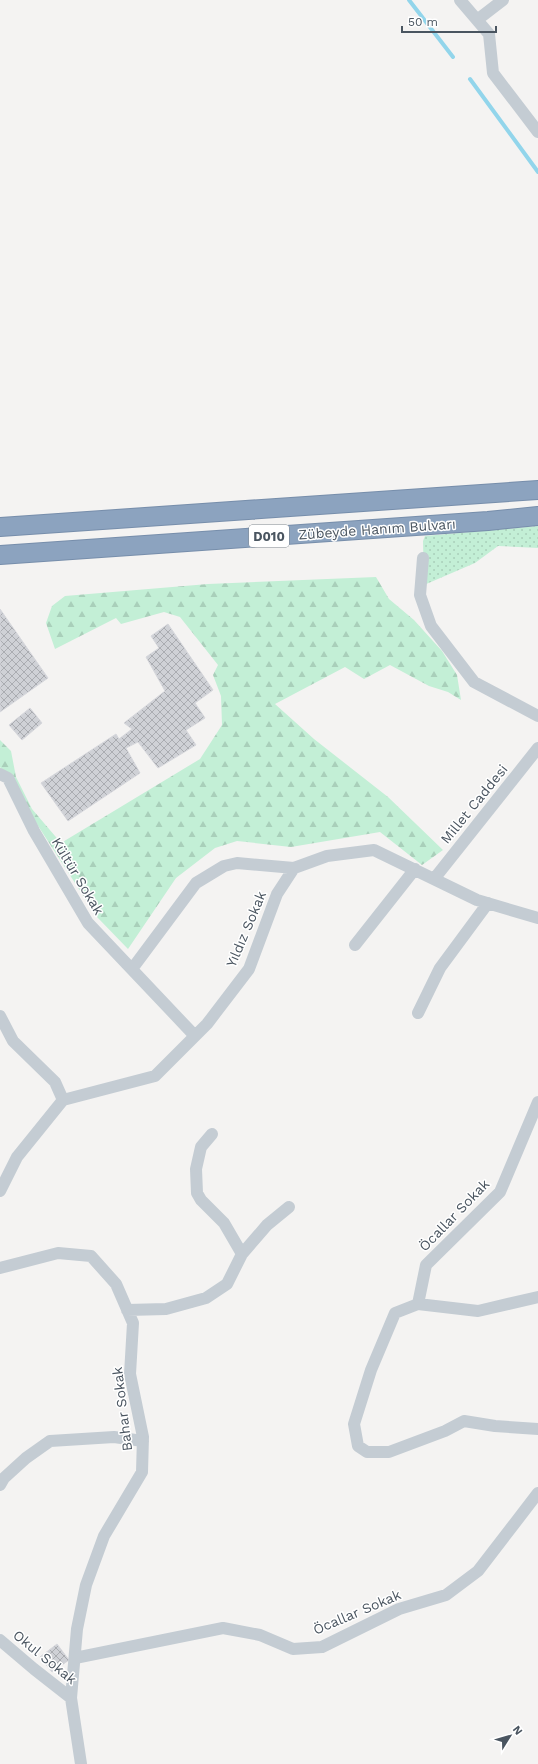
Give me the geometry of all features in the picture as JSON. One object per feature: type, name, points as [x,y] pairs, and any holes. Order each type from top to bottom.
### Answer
[{"type":"highway","name":"Zübeyde Hanım Bulvarı","points":[[0,527],[538,490]]},
{"type":"highway","name":"Zübeyde Hanım Bulvarı","points":[[0,555],[488,521],[538,516]]},
{"type":"street","points":[[460,0],[489,34],[493,73],[538,132]]},
{"type":"street","points":[[477,20],[503,0]]},
{"type":"street","points":[[423,558],[420,595],[431,626],[474,682],[538,716]]},
{"type":"street","name":"Millet Caddesi","points":[[434,879],[538,748]]},
{"type":"street","name":"Kültür Sokak","points":[[0,774],[8,778],[34,830],[88,923],[195,1036]]},
{"type":"street","points":[[132,969],[196,883],[224,866],[237,863],[294,868],[327,856],[374,850],[477,900],[538,918]]},
{"type":"street","name":"Yıldız Sokak","points":[[63,1100],[155,1076],[207,1024],[249,969],[277,894],[294,868]]},
{"type":"street","points":[[355,945],[415,869]]},
{"type":"street","points":[[418,1013],[440,968],[488,903]]},
{"type":"street","points":[[0,1191],[17,1157],[63,1100],[54,1082],[13,1041],[1,1018]]},
{"type":"street","name":"Öcallar Sokak","points":[[418,1304],[426,1265],[500,1192],[538,1102]]},
{"type":"street","points":[[212,1134],[201,1147],[196,1169],[197,1193],[201,1200],[224,1223],[242,1254]]},
{"type":"street","points":[[127,1310],[166,1309],[206,1298],[227,1284],[242,1254],[267,1224],[289,1207]]},
{"type":"street","name":"Bahar Sokak","points":[[0,1268],[58,1253],[91,1256],[116,1284],[133,1323],[130,1374],[143,1441],[142,1472],[104,1536],[86,1585],[77,1629],[71,1698],[81,1764]]},
{"type":"street","points":[[538,1297],[478,1311],[418,1304],[396,1313],[371,1370],[354,1424],[358,1446],[367,1452],[389,1452],[445,1431],[464,1421],[495,1426],[538,1429]]},
{"type":"street","points":[[0,1485],[4,1478],[26,1458],[50,1441],[114,1437],[143,1441]]},
{"type":"street","name":"Öcallar Sokak","points":[[75,1658],[223,1628],[260,1635],[293,1649],[322,1646],[398,1610],[446,1594],[478,1571],[538,1493]]},
{"type":"street","name":"Okul Sokak","points":[[0,1640],[71,1698]]},
{"type":"green space","points":[[538,526],[538,548],[498,546],[475,563],[424,585],[423,541],[425,536]]},
{"type":"green space","points":[[376,577],[389,599],[414,620],[442,651],[457,675],[461,700],[448,692],[429,686],[390,665],[364,679],[345,667],[275,704],[314,739],[388,797],[443,850],[422,865],[380,832],[291,847],[237,841],[215,848],[176,878],[128,949],[97,917],[0,767],[0,740],[11,751],[16,777],[32,809],[61,843],[200,759],[222,725],[221,696],[213,675],[218,665],[180,617],[164,612],[121,624],[116,618],[55,649],[46,623],[52,606],[65,596],[208,584]]},
{"type":"building","points":[[0,609],[48,678],[0,712]]},
{"type":"building","points":[[168,624],[213,690],[195,703],[205,718],[186,730],[196,745],[158,768],[138,742],[126,748],[140,773],[68,821],[41,783],[116,734],[119,739],[132,729],[124,723],[165,691],[146,657],[159,648],[151,636]]},
{"type":"building","points":[[30,708],[42,723],[22,740],[9,725]]},
{"type":"building","points":[[57,1644],[69,1660],[52,1672],[40,1657]]},
{"type":"waterway","points":[[409,0],[453,57]]},
{"type":"waterway","points":[[470,79],[538,172]]}]
